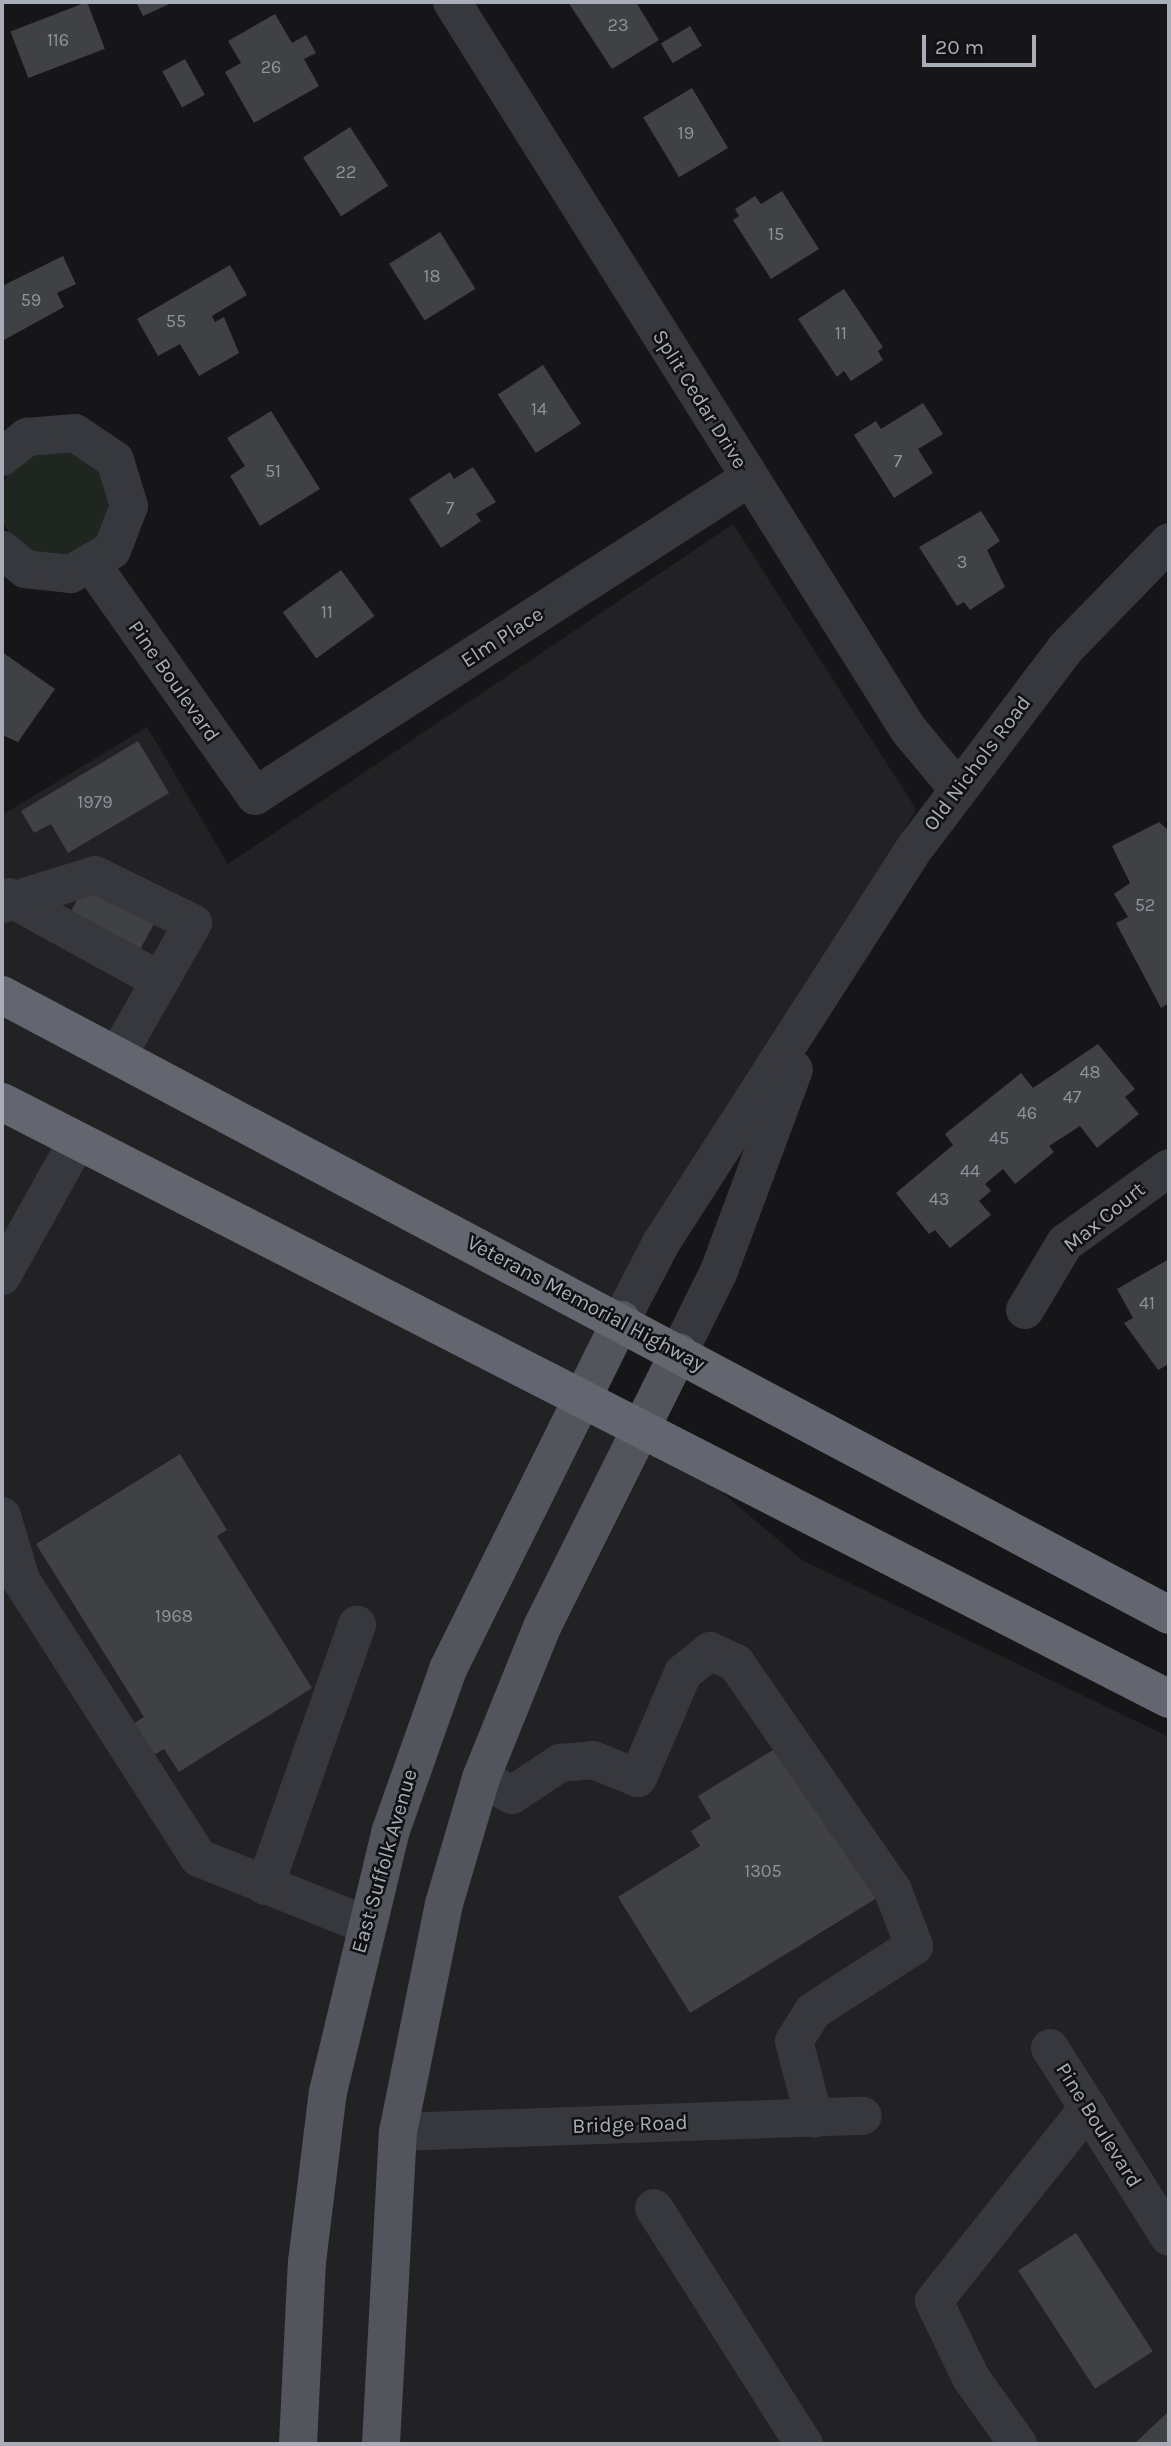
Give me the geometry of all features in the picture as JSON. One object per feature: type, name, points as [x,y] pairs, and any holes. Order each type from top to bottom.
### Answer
[{"type":"highway","name":"Veterans Memorial Highway","points":[[2,995],[621,1320],[1169,1615]]},
{"type":"highway","points":[[2,1102],[1169,1699]]},
{"type":"main road","name":"East Suffolk Avenue","points":[[298,2444],[316,2175],[364,1924],[448,1670],[621,1320]]},
{"type":"main road","points":[[381,2444],[398,2132],[441,1917],[481,1778],[542,1627],[679,1352]]},
{"type":"street","name":"Split Cedar Drive","points":[[452,2],[908,729],[957,788]]},
{"type":"street","points":[[2,457],[27,437],[51,431],[75,433],[115,460],[129,506],[118,540],[93,566],[47,575],[25,569],[2,550]]},
{"type":"street","name":"Elm Place","points":[[255,796],[749,478]]},
{"type":"street","name":"Old Nichols Road","points":[[621,1320],[660,1243],[817,1007],[957,788],[1065,649],[1169,542]]},
{"type":"street","name":"Pine Boulevard","points":[[93,566],[255,796]]},
{"type":"street","points":[[5,900],[95,875],[193,923],[158,979],[117,1056]]},
{"type":"street","points":[[5,900],[158,979]]},
{"type":"street","name":"Old Nichols Road","points":[[679,1352],[719,1271],[817,1007]]},
{"type":"street","points":[[2,1276],[77,1141]]},
{"type":"street","name":"Max Court","points":[[1024,1310],[1065,1243],[1169,1168]]},
{"type":"street","points":[[2,1516],[22,1580],[199,1858],[364,1924]]},
{"type":"street","points":[[265,1886],[357,1625]]},
{"type":"street","points":[[481,1778],[512,1795],[560,1763],[593,1760],[638,1778],[683,1673],[710,1651],[736,1663],[893,1891],[914,1946],[813,2011],[794,2041],[814,2118]]},
{"type":"street","name":"Pine Boulevard","points":[[1050,2048],[1169,2237]]},
{"type":"street","points":[[1018,2444],[971,2378],[934,2301],[1088,2108]]},
{"type":"street","name":"Bridge Road","points":[[398,2132],[863,2116]]},
{"type":"street","points":[[654,2208],[804,2444]]},
{"type":"shaded area","points":[[55,448],[76,452],[94,464],[106,482],[110,503],[106,524],[94,542],[76,554],[55,558],[34,554],[16,542],[4,524],[0,503],[4,482],[16,464],[34,452]]},
{"type":"shaded area","points":[[733,524],[916,809],[588,1379],[802,1560],[1169,1737],[1169,2444],[2,2444],[2,815],[147,727],[228,864]]},
{"type":"building","points":[[87,2],[105,49],[28,78],[10,31]]},
{"type":"building","points":[[136,2],[174,2],[143,16]]},
{"type":"building","points":[[568,2],[636,2],[659,40],[612,69]]},
{"type":"building","points":[[275,14],[292,43],[306,35],[316,53],[304,59],[319,86],[254,123],[225,72],[241,63],[228,41]]},
{"type":"building","points":[[690,26],[702,46],[673,63],[661,44]]},
{"type":"building","points":[[185,59],[205,95],[182,107],[162,72]]},
{"type":"building","points":[[692,88],[728,148],[679,177],[643,117]]},
{"type":"building","points":[[350,127],[388,186],[341,216],[303,157]]},
{"type":"building","points":[[782,191],[819,249],[771,279],[733,220],[739,216],[735,209],[755,196],[761,204]]},
{"type":"building","points":[[440,232],[476,289],[425,321],[389,264]]},
{"type":"building","points":[[63,256],[76,284],[57,293],[64,307],[2,341],[2,286]]},
{"type":"building","points":[[230,265],[247,295],[212,316],[215,322],[224,317],[239,353],[199,376],[180,344],[158,356],[137,319]]},
{"type":"building","points":[[844,289],[883,347],[878,351],[883,360],[851,381],[844,371],[837,377],[798,319]]},
{"type":"building","points":[[543,365],[581,424],[536,453],[498,394]]},
{"type":"building","points":[[923,403],[943,434],[918,449],[933,473],[894,498],[854,435],[876,421],[881,429]]},
{"type":"building","points":[[271,411],[320,489],[260,526],[230,476],[245,466],[227,438]]},
{"type":"building","points":[[473,467],[496,502],[476,514],[481,521],[441,548],[409,499],[450,472],[454,479]]},
{"type":"building","points":[[981,511],[1000,541],[987,550],[1005,587],[970,610],[964,602],[957,606],[919,547]]},
{"type":"building","points":[[341,570],[375,616],[316,658],[283,612]]},
{"type":"building","points":[[2,652],[55,689],[18,742],[2,735]]},
{"type":"building","points":[[138,741],[169,793],[68,853],[51,824],[34,833],[21,811]]},
{"type":"building","points":[[1159,822],[1169,831],[1169,1003],[1161,1008],[1116,923],[1128,917],[1114,894],[1130,883],[1112,846]]},
{"type":"building","points":[[87,882],[156,920],[135,958],[66,920]]},
{"type":"building","points":[[1098,1044],[1135,1089],[1125,1097],[1139,1114],[1097,1148],[1080,1126],[1049,1146],[1054,1152],[1015,1184],[1003,1169],[985,1184],[991,1191],[979,1201],[991,1215],[950,1248],[935,1230],[929,1234],[896,1193],[953,1145],[945,1134],[1021,1073],[1033,1088]]},
{"type":"building","points":[[1169,1259],[1169,1364],[1158,1370],[1124,1323],[1133,1318],[1117,1289]]},
{"type":"building","points":[[180,1454],[227,1530],[217,1536],[312,1688],[179,1772],[164,1749],[140,1763],[120,1732],[144,1717],[36,1544]]},
{"type":"building","points":[[786,1742],[880,1896],[690,2013],[618,1897],[700,1846],[691,1831],[711,1818],[698,1796]]},
{"type":"building","points":[[1076,2233],[1153,2351],[1095,2389],[1018,2271]]},
{"type":"building","points":[[1169,2411],[1169,2444],[1134,2444]]}]
